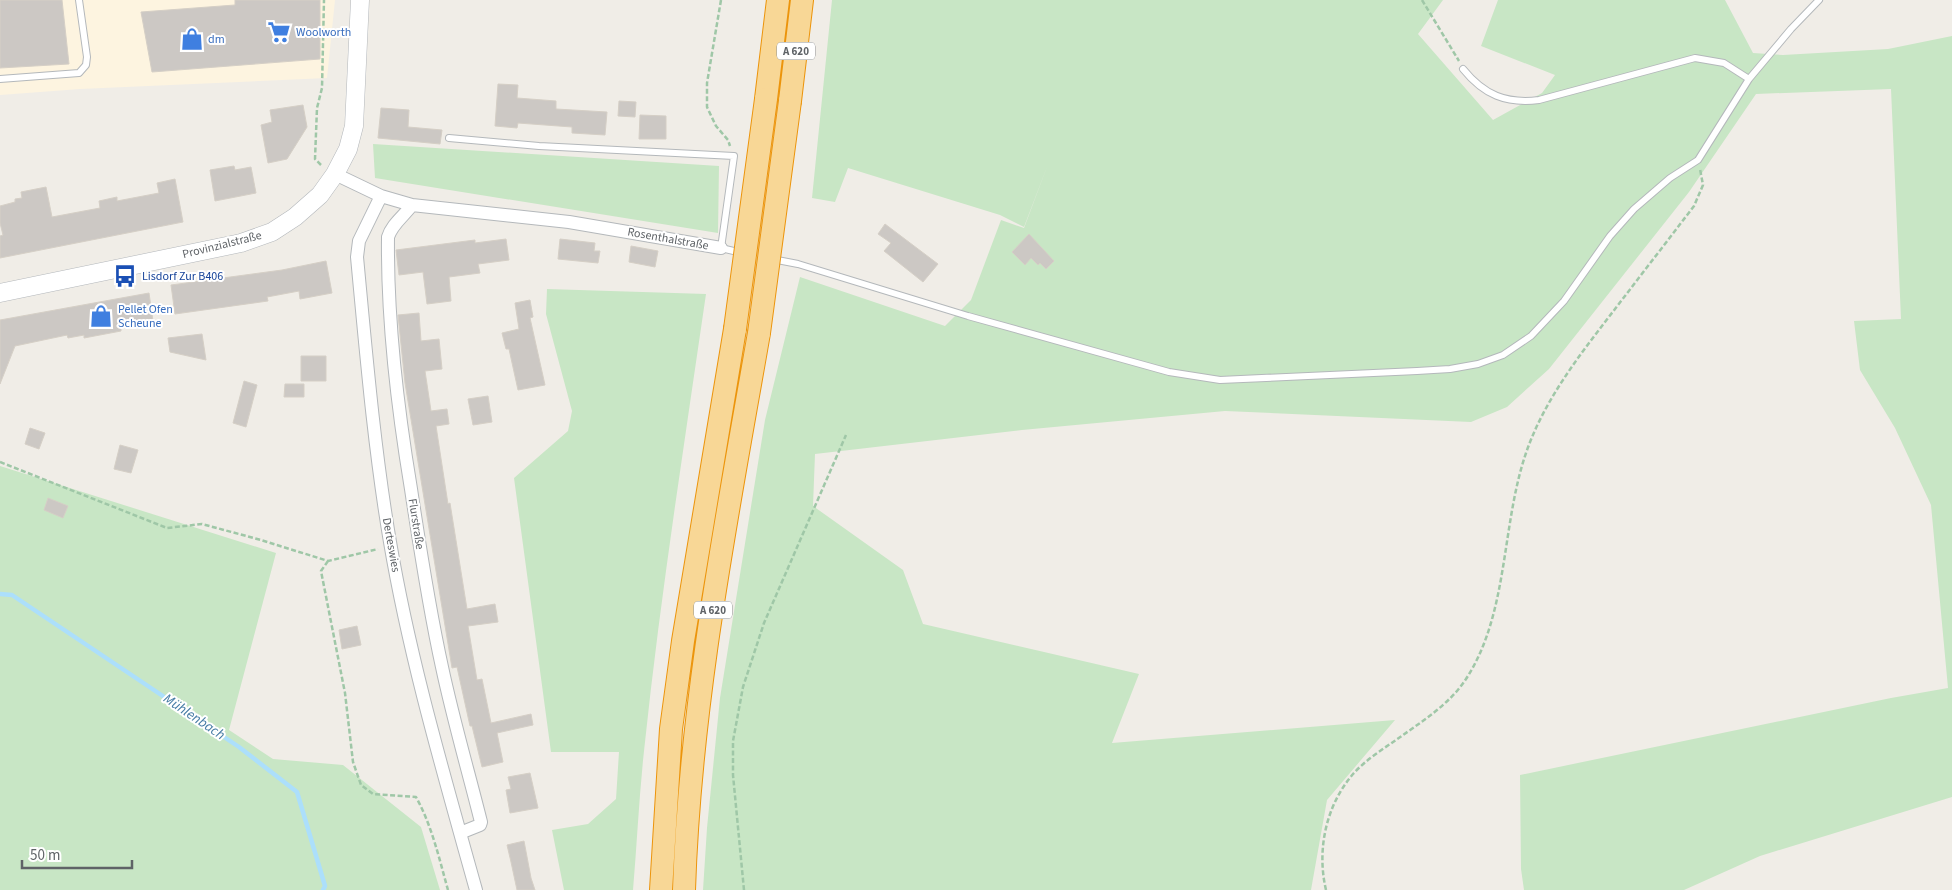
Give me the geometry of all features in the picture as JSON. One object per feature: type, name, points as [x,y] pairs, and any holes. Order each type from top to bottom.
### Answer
[{"type":"highway","name":"A 620","points":[[660,890],[670,729],[684,632],[734,329],[778,0]]},
{"type":"highway","name":"A 620","points":[[684,890],[696,725],[707,646],[759,333],[802,0]]},
{"type":"main road","name":"Provinzialstraße","points":[[0,293],[241,242],[272,232],[295,217],[320,195],[335,174],[348,149],[354,126],[360,0]]},
{"type":"street","name":"Rosenthalstraße","points":[[335,174],[381,196],[412,204],[569,222],[722,248]]},
{"type":"street","name":"Derteswies","points":[[381,196],[359,241],[357,257],[374,431],[390,542],[403,610],[429,720],[476,890]]},
{"type":"street","name":"Flurstraße","points":[[412,204],[405,215],[390,229],[388,236],[388,300],[392,357],[427,593],[442,670],[481,822],[480,825],[460,833]]},
{"type":"lane","points":[[0,79],[79,73],[86,65],[87,58],[79,0]]},
{"type":"lane","points":[[760,256],[798,264],[968,316],[1178,373],[1220,380],[1450,369],[1478,364],[1503,355],[1531,336],[1564,301],[1610,236],[1634,209],[1670,178],[1698,160],[1749,79],[1791,28],[1819,0]]},
{"type":"lane","points":[[1463,69],[1482,89],[1500,98],[1521,102],[1539,100],[1694,58],[1724,63],[1749,79]]},
{"type":"lane","points":[[449,138],[539,146],[734,156]]},
{"type":"lane","name":"Rosenthalstraße","points":[[722,248],[734,156]]},
{"type":"lane","points":[[722,248],[750,254]]},
{"type":"path","points":[[324,0],[322,88],[317,108],[315,159],[335,174]]},
{"type":"path","points":[[721,0],[707,83],[707,108],[716,126],[728,140],[734,156]]},
{"type":"path","points":[[1422,0],[1463,69]]},
{"type":"path","points":[[1326,890],[1323,878],[1322,852],[1326,824],[1335,802],[1350,778],[1370,759],[1423,722],[1449,699],[1466,680],[1480,652],[1491,619],[1501,578],[1514,491],[1526,452],[1534,434],[1544,412],[1578,357],[1694,206],[1703,185],[1698,160]]},
{"type":"path","points":[[744,890],[733,775],[733,741],[743,687],[764,623],[846,435]]},
{"type":"path","points":[[0,462],[167,528],[202,524],[328,561],[377,549],[390,542]]},
{"type":"path","points":[[328,561],[321,571],[345,693],[353,762],[362,785],[373,794],[416,797],[424,810],[433,836],[448,890]]},
{"type":"shaded area","points":[[0,0],[335,0],[327,78],[80,89],[0,95]]},
{"type":"green space","points":[[832,0],[1443,0],[1418,34],[1493,120],[1542,93],[1555,75],[1481,46],[1498,0],[1725,0],[1753,53],[1783,55],[1888,49],[1952,36],[1952,797],[1760,856],[1684,890],[1524,890],[1521,869],[1520,775],[1891,698],[1948,688],[1931,505],[1895,428],[1860,370],[1854,321],[1901,319],[1891,89],[1756,94],[1689,192],[1549,369],[1507,407],[1471,422],[1225,411],[1022,430],[815,454],[813,506],[903,570],[923,624],[1139,674],[1112,743],[1395,720],[1327,800],[1311,890],[703,890],[720,698],[765,420],[800,277],[945,326],[971,300],[1001,220],[1024,228],[1048,164],[1024,227],[1000,215],[848,168],[835,202],[812,198]]},
{"type":"green space","points":[[373,144],[719,166],[718,233],[375,178]]},
{"type":"green space","points":[[547,289],[706,294],[657,636],[642,768],[633,890],[564,890],[552,830],[588,824],[616,799],[619,752],[551,752],[514,478],[568,431],[572,411],[546,314]]},
{"type":"green space","points":[[0,466],[276,553],[229,730],[273,759],[343,765],[421,827],[440,890],[0,890]]},
{"type":"building","points":[[0,0],[62,0],[69,64],[0,68]]},
{"type":"building","points":[[235,0],[320,0],[320,59],[152,72],[141,12],[235,5]]},
{"type":"building","points":[[498,84],[518,85],[517,98],[556,101],[556,109],[607,112],[605,135],[572,133],[572,127],[518,123],[517,128],[495,126]]},
{"type":"building","points":[[619,101],[636,102],[635,117],[618,116]]},
{"type":"building","points":[[303,105],[307,127],[287,159],[268,163],[261,125],[272,122],[270,110]]},
{"type":"building","points":[[381,108],[409,110],[408,127],[442,130],[440,144],[378,138]]},
{"type":"building","points":[[640,115],[666,116],[666,139],[639,139]]},
{"type":"building","points":[[234,166],[235,170],[251,167],[256,193],[215,201],[210,170]]},
{"type":"building","points":[[175,179],[183,222],[0,258],[0,236],[3,235],[0,223],[0,206],[22,198],[21,192],[46,187],[52,217],[100,208],[99,201],[117,197],[117,201],[159,193],[157,183]]},
{"type":"building","points":[[885,224],[938,264],[923,282],[884,251],[891,243],[878,234]]},
{"type":"building","points":[[1029,234],[1054,261],[1046,269],[1040,263],[1038,265],[1031,258],[1025,265],[1012,252]]},
{"type":"building","points":[[506,239],[509,260],[478,264],[480,273],[449,277],[451,301],[427,304],[423,272],[399,275],[396,250],[475,240],[475,243]]},
{"type":"building","points":[[560,239],[595,243],[594,251],[600,251],[598,263],[558,259]]},
{"type":"building","points":[[631,246],[658,251],[655,267],[629,262]]},
{"type":"building","points":[[326,261],[332,293],[300,299],[299,291],[267,297],[268,301],[175,314],[171,285],[282,270]]},
{"type":"building","points":[[149,293],[153,321],[121,327],[121,331],[84,338],[84,335],[68,338],[67,335],[15,346],[0,384],[0,320]]},
{"type":"building","points":[[530,300],[533,317],[530,318],[545,385],[518,390],[509,349],[506,349],[502,333],[519,329],[515,303]]},
{"type":"building","points":[[419,313],[421,341],[439,339],[442,369],[425,371],[431,411],[447,409],[449,424],[436,426],[467,609],[495,604],[498,622],[468,626],[477,680],[482,679],[491,723],[531,714],[533,725],[497,733],[503,762],[482,767],[472,726],[470,726],[457,667],[452,668],[405,383],[398,315]]},
{"type":"building","points":[[202,334],[206,360],[170,352],[168,338]]},
{"type":"building","points":[[301,356],[326,356],[326,381],[301,381]]},
{"type":"building","points":[[244,381],[257,385],[246,427],[233,423]]},
{"type":"building","points":[[285,384],[304,384],[304,397],[284,397]]},
{"type":"building","points":[[488,396],[492,422],[473,425],[468,399]]},
{"type":"building","points":[[30,428],[45,433],[39,449],[25,444]]},
{"type":"building","points":[[120,445],[138,450],[131,473],[114,469]]},
{"type":"building","points":[[48,498],[68,506],[63,518],[44,510]]},
{"type":"building","points":[[357,626],[361,645],[342,649],[339,630]]},
{"type":"building","points":[[530,773],[538,808],[510,813],[506,790],[511,789],[508,777]]},
{"type":"building","points":[[524,841],[535,890],[517,890],[507,845]]},
{"type":"waterway","name":"Mühlenbach","points":[[0,594],[12,595],[239,747],[297,792],[325,886],[323,890]]},
{"type":"place","name":"Woolworth","points":[[279,32]]},
{"type":"place","name":"dm","points":[[192,39]]},
{"type":"place","name":"Lisdorf Zur B406","points":[[125,276]]},
{"type":"place","name":"Pellet Ofen Scheune","points":[[101,316]]}]
